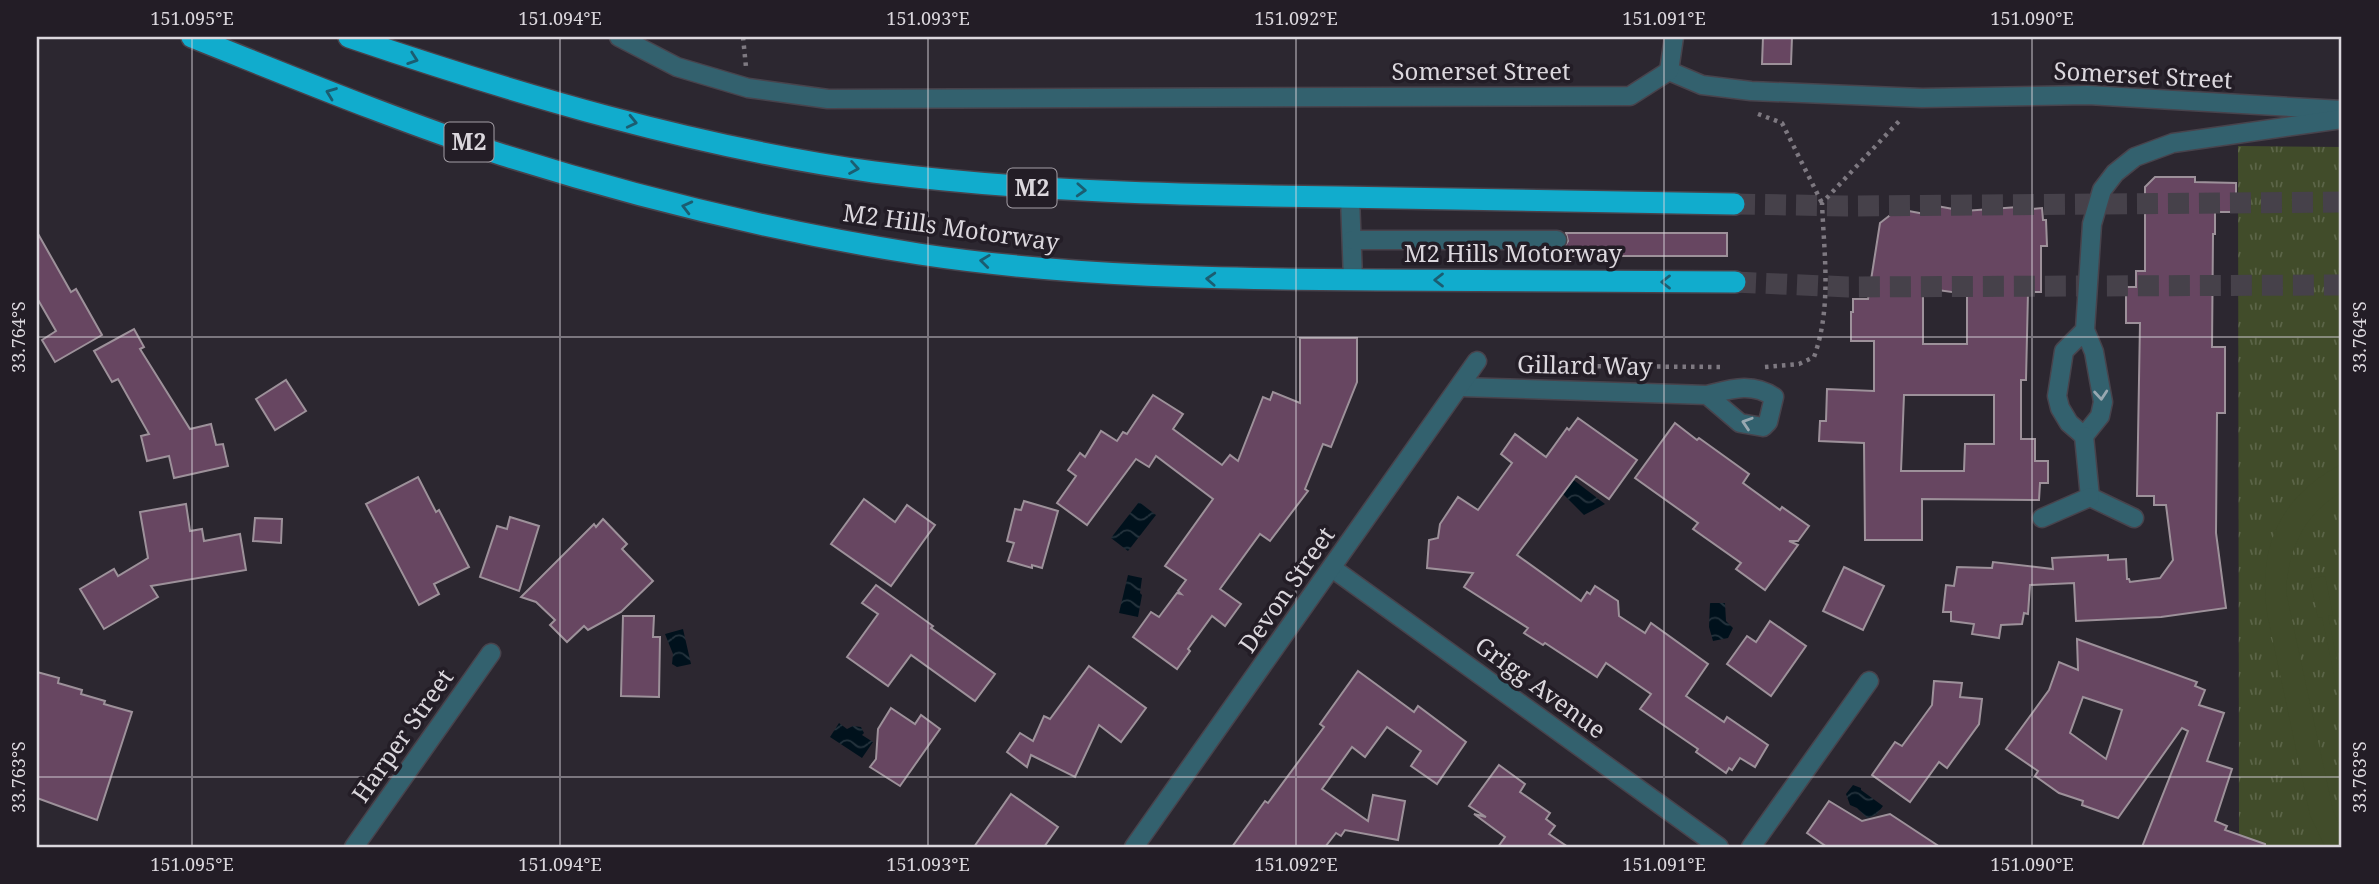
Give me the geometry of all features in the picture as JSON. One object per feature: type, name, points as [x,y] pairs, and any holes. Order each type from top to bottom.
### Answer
[{"type":"highway","name":"M2 Hills Motorway","points":[[192,37],[331,93],[499,153],[624,191],[753,223],[920,254],[1065,271],[1223,279],[1735,282]]},
{"type":"highway","name":"M2 Hills Motorway","points":[[349,37],[445,70],[580,110],[724,145],[872,172],[1004,186],[1133,193],[1734,204]]},
{"type":"street","name":"Somerset Street","points":[[619,37],[677,67],[747,88],[828,99],[1630,96],[1669,71],[1702,85],[1751,91],[1922,98],[2088,95],[2342,110]]},
{"type":"street","points":[[1669,71],[1674,37]]},
{"type":"street","points":[[2084,436],[2100,416],[2103,402],[2094,352],[2085,330],[2092,224],[2102,190],[2115,173],[2135,157],[2173,143],[2342,118]]},
{"type":"street","points":[[1350,197],[1353,280]]},
{"type":"street","points":[[1352,240],[1557,240]]},
{"type":"street","points":[[2085,330],[2064,351],[2057,396],[2060,408],[2084,436],[2090,496]]},
{"type":"street","name":"Devon Street","points":[[1134,847],[1478,361]]},
{"type":"street","name":"Gillard Way","points":[[1461,387],[1707,395]]},
{"type":"street","points":[[2090,496],[2134,518]]},
{"type":"street","points":[[2042,518],[2090,496]]},
{"type":"street","name":"Grigg Avenue","points":[[1332,568],[1719,847]]},
{"type":"street","name":"Harper Street","points":[[354,847],[491,653]]},
{"type":"street","points":[[1751,847],[1869,681]]},
{"type":"path","points":[[1751,91],[1757,114],[1782,123],[1822,203]]},
{"type":"green space","points":[[2238,146],[2342,147],[2342,847],[2239,847]]},
{"type":"green space","points":[[2342,464],[2342,492],[2318,511],[2300,534],[2290,562],[2286,592],[2333,810],[2342,833],[2342,847],[2325,847],[2310,815],[2268,618],[2266,570],[2277,528],[2288,509],[2302,492],[2320,477]]},
{"type":"green space","points":[[2325,576],[2333,615],[2328,616],[2342,684],[2342,713],[2322,617],[2318,618],[2310,579]]},
{"type":"water","points":[[1571,478],[1605,504],[1584,515],[1561,492]]},
{"type":"water","points":[[1139,502],[1156,515],[1128,551],[1111,538]]},
{"type":"water","points":[[1128,575],[1142,578],[1138,617],[1119,613]]},
{"type":"water","points":[[1710,603],[1725,603],[1726,621],[1733,628],[1728,638],[1713,641],[1709,627]]},
{"type":"water","points":[[683,629],[691,664],[677,667],[672,664],[673,654],[665,634]]},
{"type":"water","points":[[839,723],[847,729],[853,726],[861,727],[864,733],[862,735],[873,742],[862,758],[830,737]]},
{"type":"water","points":[[1853,785],[1861,788],[1883,806],[1876,815],[1867,818],[1850,805],[1846,794]]},
{"type":"building","points":[[1763,37],[1792,37],[1791,64],[1762,64]]},
{"type":"building","points":[[2155,177],[2195,177],[2195,182],[2236,183],[2236,212],[2215,212],[2213,234],[2212,347],[2225,347],[2225,413],[2217,413],[2216,533],[2226,608],[2161,617],[2076,621],[2074,583],[2030,585],[2028,614],[2024,613],[2022,624],[2001,625],[1999,638],[1972,634],[1974,624],[1951,621],[1951,612],[1943,612],[1946,585],[1954,586],[1957,567],[1992,568],[1993,562],[2053,569],[2052,558],[2108,555],[2108,560],[2126,559],[2127,579],[2130,582],[2160,578],[2173,560],[2166,505],[2154,505],[2154,496],[2137,496],[2140,323],[2126,323],[2126,287],[2136,287],[2136,271],[2145,271],[2145,187]]},
{"type":"building","points":[[1926,204],[1964,211],[2031,206],[2031,209],[2042,208],[2043,220],[2046,220],[2047,246],[2041,246],[2041,292],[2028,292],[2026,380],[2021,380],[2021,439],[2035,439],[2035,461],[2048,461],[2048,483],[2040,483],[2039,500],[1922,499],[1922,540],[1865,540],[1864,443],[1819,441],[1820,421],[1826,421],[1827,389],[1874,391],[1874,341],[1851,341],[1851,312],[1853,299],[1868,299],[1880,223],[1898,209],[1925,214]],"holes":[[[1923,288],[1967,294],[1967,344],[1923,344]],[[1904,395],[1994,395],[1994,444],[1965,444],[1964,471],[1901,471]]]},
{"type":"building","points":[[37,232],[71,292],[76,289],[102,335],[55,362],[42,340],[56,331],[37,298]]},
{"type":"building","points":[[1566,233],[1727,233],[1727,256],[1562,256],[1562,250],[1568,241]]},
{"type":"building","points":[[134,329],[144,347],[140,349],[190,429],[211,424],[216,445],[223,444],[228,466],[174,478],[169,456],[147,461],[141,436],[149,434],[118,379],[112,382],[94,351]]},
{"type":"building","points":[[1300,338],[1357,338],[1357,382],[1331,447],[1323,444],[1305,489],[1308,491],[1270,541],[1260,534],[1220,589],[1241,604],[1225,626],[1212,616],[1177,669],[1133,637],[1151,612],[1159,617],[1177,593],[1181,594],[1178,591],[1186,580],[1165,566],[1213,499],[1156,456],[1149,467],[1136,459],[1087,525],[1057,503],[1076,476],[1068,470],[1080,453],[1085,457],[1101,431],[1117,441],[1123,432],[1127,434],[1153,395],[1183,414],[1173,429],[1222,465],[1230,455],[1238,461],[1263,397],[1270,400],[1273,392],[1300,403]]},
{"type":"building","points":[[286,380],[306,411],[275,430],[256,399]]},
{"type":"building","points":[[1578,418],[1637,460],[1609,499],[1576,476],[1517,555],[1581,601],[1595,586],[1618,601],[1619,616],[1645,633],[1651,623],[1708,664],[1686,696],[1724,722],[1727,717],[1768,745],[1755,767],[1740,758],[1732,770],[1729,768],[1726,773],[1696,752],[1698,749],[1640,709],[1651,694],[1606,663],[1597,677],[1545,643],[1543,645],[1524,633],[1528,628],[1464,587],[1473,573],[1427,568],[1429,540],[1438,538],[1440,524],[1458,497],[1478,510],[1512,463],[1501,454],[1515,434],[1546,457],[1567,428],[1569,430]]},
{"type":"building","points":[[1675,423],[1749,474],[1743,483],[1780,510],[1782,507],[1809,526],[1798,541],[1789,541],[1798,545],[1765,590],[1736,569],[1741,563],[1693,529],[1698,523],[1635,478]]},
{"type":"building","points":[[418,477],[469,567],[434,584],[439,594],[419,605],[366,504]]},
{"type":"building","points":[[864,499],[895,522],[907,505],[935,525],[891,586],[831,544]]},
{"type":"building","points":[[1024,501],[1058,511],[1042,568],[1008,561],[1014,543],[1007,541],[1015,509],[1021,510]]},
{"type":"building","points":[[186,504],[190,531],[202,529],[204,541],[240,534],[246,570],[151,586],[158,597],[104,629],[80,589],[114,569],[118,576],[148,558],[140,512]]},
{"type":"building","points":[[510,517],[539,526],[519,591],[480,577],[497,526],[507,529]]},
{"type":"building","points":[[255,518],[282,519],[281,543],[253,541]]},
{"type":"building","points":[[603,519],[627,544],[622,549],[653,581],[621,612],[588,630],[584,626],[567,642],[550,625],[555,620],[536,602],[521,597],[594,524],[596,527]]},
{"type":"building","points":[[1844,567],[1884,586],[1863,630],[1823,611]]},
{"type":"building","points":[[876,585],[995,674],[975,701],[911,655],[888,686],[847,657],[878,614],[862,603]]},
{"type":"building","points":[[623,616],[654,616],[653,637],[660,637],[659,697],[621,696]]},
{"type":"building","points":[[1770,621],[1806,646],[1771,696],[1727,664],[1747,636],[1756,642]]},
{"type":"building","points":[[2077,639],[2197,682],[2195,686],[2205,690],[2199,705],[2224,713],[2207,761],[2232,769],[2215,821],[2227,826],[2225,830],[2265,844],[2265,847],[2142,847],[2188,731],[2182,728],[2118,818],[2059,793],[2035,776],[2038,771],[2006,749],[2049,690],[2059,662],[2078,670]],"holes":[[[2083,697],[2122,710],[2106,759],[2070,733]]]},
{"type":"building","points":[[1089,666],[1146,708],[1121,742],[1099,725],[1075,777],[1031,755],[1027,767],[1007,752],[1020,733],[1033,741],[1044,716],[1050,719]]},
{"type":"building","points":[[1358,671],[1414,712],[1418,706],[1466,742],[1437,784],[1411,766],[1421,751],[1387,727],[1365,757],[1352,747],[1322,789],[1368,821],[1373,795],[1405,801],[1398,840],[1345,830],[1341,836],[1336,833],[1325,847],[1232,847],[1324,727],[1320,724]]},
{"type":"building","points":[[37,672],[59,678],[58,683],[82,690],[81,694],[105,701],[104,704],[132,712],[97,820],[37,798]]},
{"type":"building","points":[[1934,681],[1962,683],[1960,697],[1982,699],[1979,724],[1947,768],[1939,762],[1910,802],[1872,775],[1895,742],[1902,746],[1932,705]]},
{"type":"building","points":[[891,708],[915,724],[921,715],[940,729],[900,786],[870,767],[876,759],[878,729]]},
{"type":"building","points":[[1499,765],[1525,784],[1520,792],[1550,813],[1546,819],[1555,826],[1549,834],[1568,847],[1498,847],[1505,837],[1474,814],[1486,817],[1469,806]]},
{"type":"building","points":[[1011,794],[1058,827],[1044,847],[974,847]]},
{"type":"building","points":[[1829,801],[1862,821],[1890,814],[1940,847],[1827,847],[1807,833]]},
{"type":"tunnel","points":[[1734,204],[1846,206],[2342,202]]},
{"type":"tunnel","points":[[1735,282],[1848,287],[2342,285]]}]
